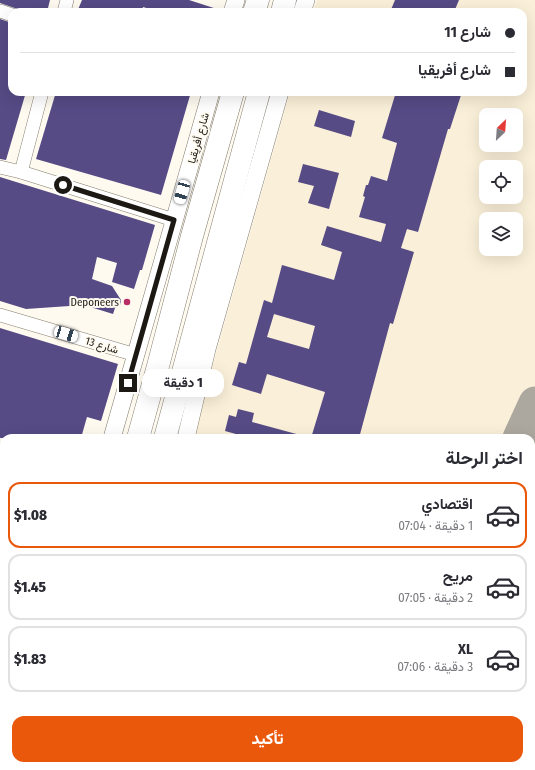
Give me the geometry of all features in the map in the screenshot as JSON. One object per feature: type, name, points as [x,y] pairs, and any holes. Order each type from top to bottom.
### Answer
[{"type":"highway","name":"شارع أفريقيا","points":[[139,434],[192,236],[232,96]]},
{"type":"highway","points":[[166,434],[258,96]]},
{"type":"street","points":[[21,172],[41,96]]},
{"type":"street","name":"شارع أفريقيا","points":[[113,434],[210,96]]},
{"type":"street","points":[[187,434],[207,349],[279,96]]},
{"type":"street","points":[[0,167],[21,172],[174,220]]},
{"type":"street","name":"شارع 13","points":[[0,315],[136,355]]},
{"type":"shaded area","points":[[317,0],[535,0],[535,434],[193,434],[289,96],[527,96],[527,8],[314,8]]},
{"type":"building","points":[[0,0],[50,0],[48,8],[14,8],[0,3]]},
{"type":"building","points":[[82,0],[189,0],[214,8],[143,7],[79,8]]},
{"type":"building","points":[[395,0],[459,0],[456,8],[392,8]]},
{"type":"building","points":[[0,19],[8,22],[8,96],[25,96],[6,160],[0,159]]},
{"type":"building","points":[[55,96],[190,96],[161,195],[36,159]]},
{"type":"building","points":[[395,96],[461,96],[450,129],[448,129],[418,232],[407,229],[401,248],[414,252],[393,324],[390,323],[360,434],[312,434],[325,392],[267,374],[261,394],[232,385],[239,362],[246,364],[264,300],[272,303],[282,265],[334,280],[342,252],[321,245],[327,226],[381,242],[386,224],[359,217],[365,197],[363,196],[366,185],[368,185],[371,176],[387,181],[397,143],[382,138]],"holes":[[[274,314],[315,326],[309,349],[267,337]]]},
{"type":"building","points":[[319,110],[355,121],[351,137],[314,126]]},
{"type":"building","points":[[303,164],[339,173],[329,209],[308,203],[314,186],[298,182]]},
{"type":"building","points":[[0,177],[155,225],[142,270],[140,270],[134,289],[112,282],[117,263],[97,257],[92,279],[112,286],[121,300],[120,306],[115,308],[113,314],[84,305],[26,309],[0,301]]},
{"type":"building","points":[[0,328],[118,364],[101,421],[87,417],[82,434],[0,434]]},
{"type":"building","points":[[238,409],[254,413],[252,422],[296,434],[236,434],[225,431],[229,415],[236,417]]},
{"type":"taxiway","points":[[521,434],[535,403]]},
{"type":"place","name":"Deponeers","points":[[127,302]]},
{"type":"route","points":[[63,185],[174,220],[128,383]]}]
